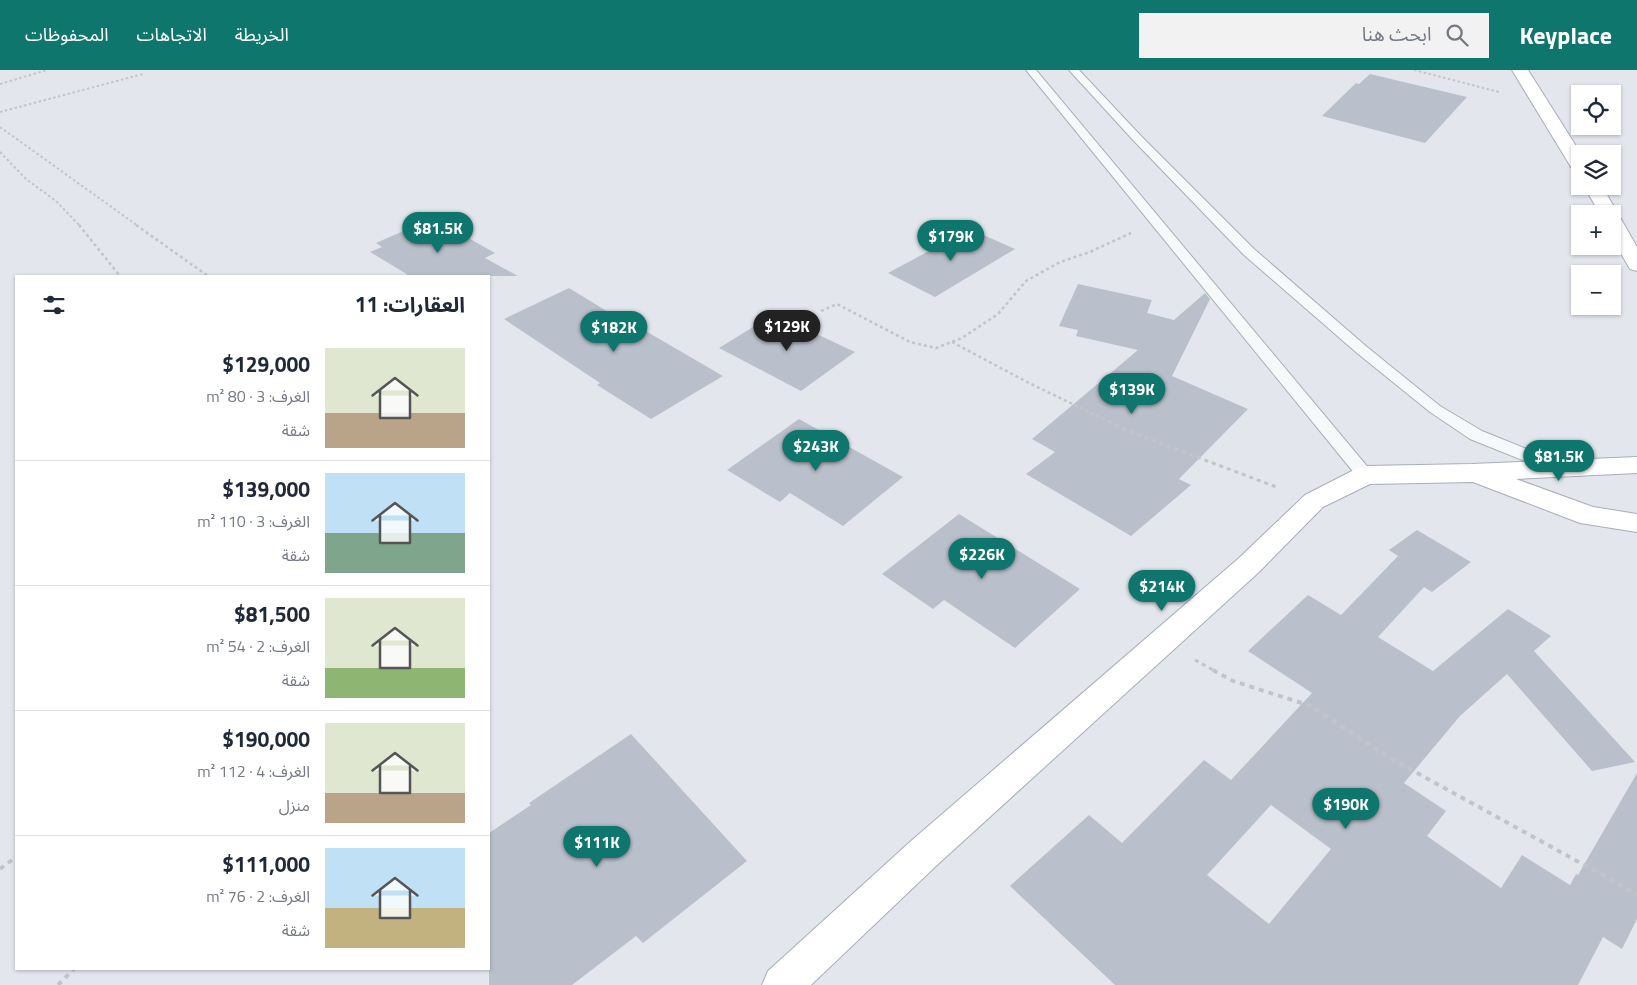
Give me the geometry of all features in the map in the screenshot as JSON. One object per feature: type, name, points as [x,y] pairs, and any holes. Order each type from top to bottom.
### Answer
[{"type":"street","points":[[1520,70],[1571,153]]},
{"type":"street","points":[[1621,236],[1637,265]]},
{"type":"street","points":[[782,985],[924,853],[1249,565],[1314,501],[1365,475],[1472,473],[1637,465]]},
{"type":"street","points":[[1472,473],[1590,516],[1637,524]]},
{"type":"lane","points":[[1031,70],[1365,475]]},
{"type":"lane","points":[[1074,70],[1137,138],[1249,252],[1362,350],[1435,409],[1476,435],[1558,468]]},
{"type":"path","points":[[0,84],[47,70]]},
{"type":"path","points":[[1414,70],[1511,95],[1537,98]]},
{"type":"path","points":[[0,112],[143,74]]},
{"type":"path","points":[[0,127],[207,275]]},
{"type":"path","points":[[0,152],[26,179],[56,201],[88,234],[119,275]]},
{"type":"path","points":[[821,311],[837,304],[910,342],[936,348],[962,338],[998,314],[1026,281],[1060,262],[1090,252],[1131,232],[1150,215]]},
{"type":"path","points":[[952,342],[1029,383],[1128,431],[1314,501]]},
{"type":"path","points":[[1162,642],[1232,680],[1311,706],[1388,757],[1637,894]]},
{"type":"path","points":[[0,869],[15,858]]},
{"type":"path","points":[[58,985],[73,970]]},
{"type":"building","points":[[1370,74],[1467,97],[1425,143],[1322,116],[1356,83],[1359,84]]},
{"type":"building","points":[[440,222],[495,253],[485,258],[518,276],[408,275],[370,252],[382,247],[376,243],[417,225],[424,229]]},
{"type":"building","points":[[970,229],[1015,249],[935,297],[888,273]]},
{"type":"building","points":[[1078,284],[1152,300],[1147,313],[1174,320],[1205,293],[1210,299],[1172,376],[1248,409],[1179,479],[1191,485],[1131,536],[1026,474],[1055,452],[1032,439],[1138,350],[1076,336],[1078,330],[1059,326]]},
{"type":"building","points":[[569,288],[641,332],[644,330],[723,376],[651,419],[597,385],[600,383],[504,319]]},
{"type":"building","points":[[774,314],[855,352],[801,391],[719,348]]},
{"type":"building","points":[[799,419],[903,477],[843,526],[790,493],[780,502],[727,470]]},
{"type":"building","points":[[959,514],[1080,589],[1015,648],[944,600],[933,609],[882,574]]},
{"type":"building","points":[[1417,530],[1471,562],[1432,592],[1424,587],[1378,637],[1433,671],[1508,609],[1551,636],[1534,651],[1635,762],[1592,771],[1507,674],[1460,716],[1404,783],[1446,811],[1427,836],[1501,888],[1522,855],[1570,885],[1576,874],[1578,875],[1637,773],[1637,919],[1622,949],[1603,937],[1578,985],[1115,985],[1010,886],[1089,815],[1122,843],[1204,760],[1231,780],[1312,693],[1248,651],[1308,595],[1341,615],[1398,556],[1389,550]],"holes":[[[1271,805],[1331,849],[1269,924],[1207,875]]]},
{"type":"building","points":[[631,734],[747,861],[643,943],[636,936],[572,985],[489,985],[490,832],[531,805],[529,803]]}]
